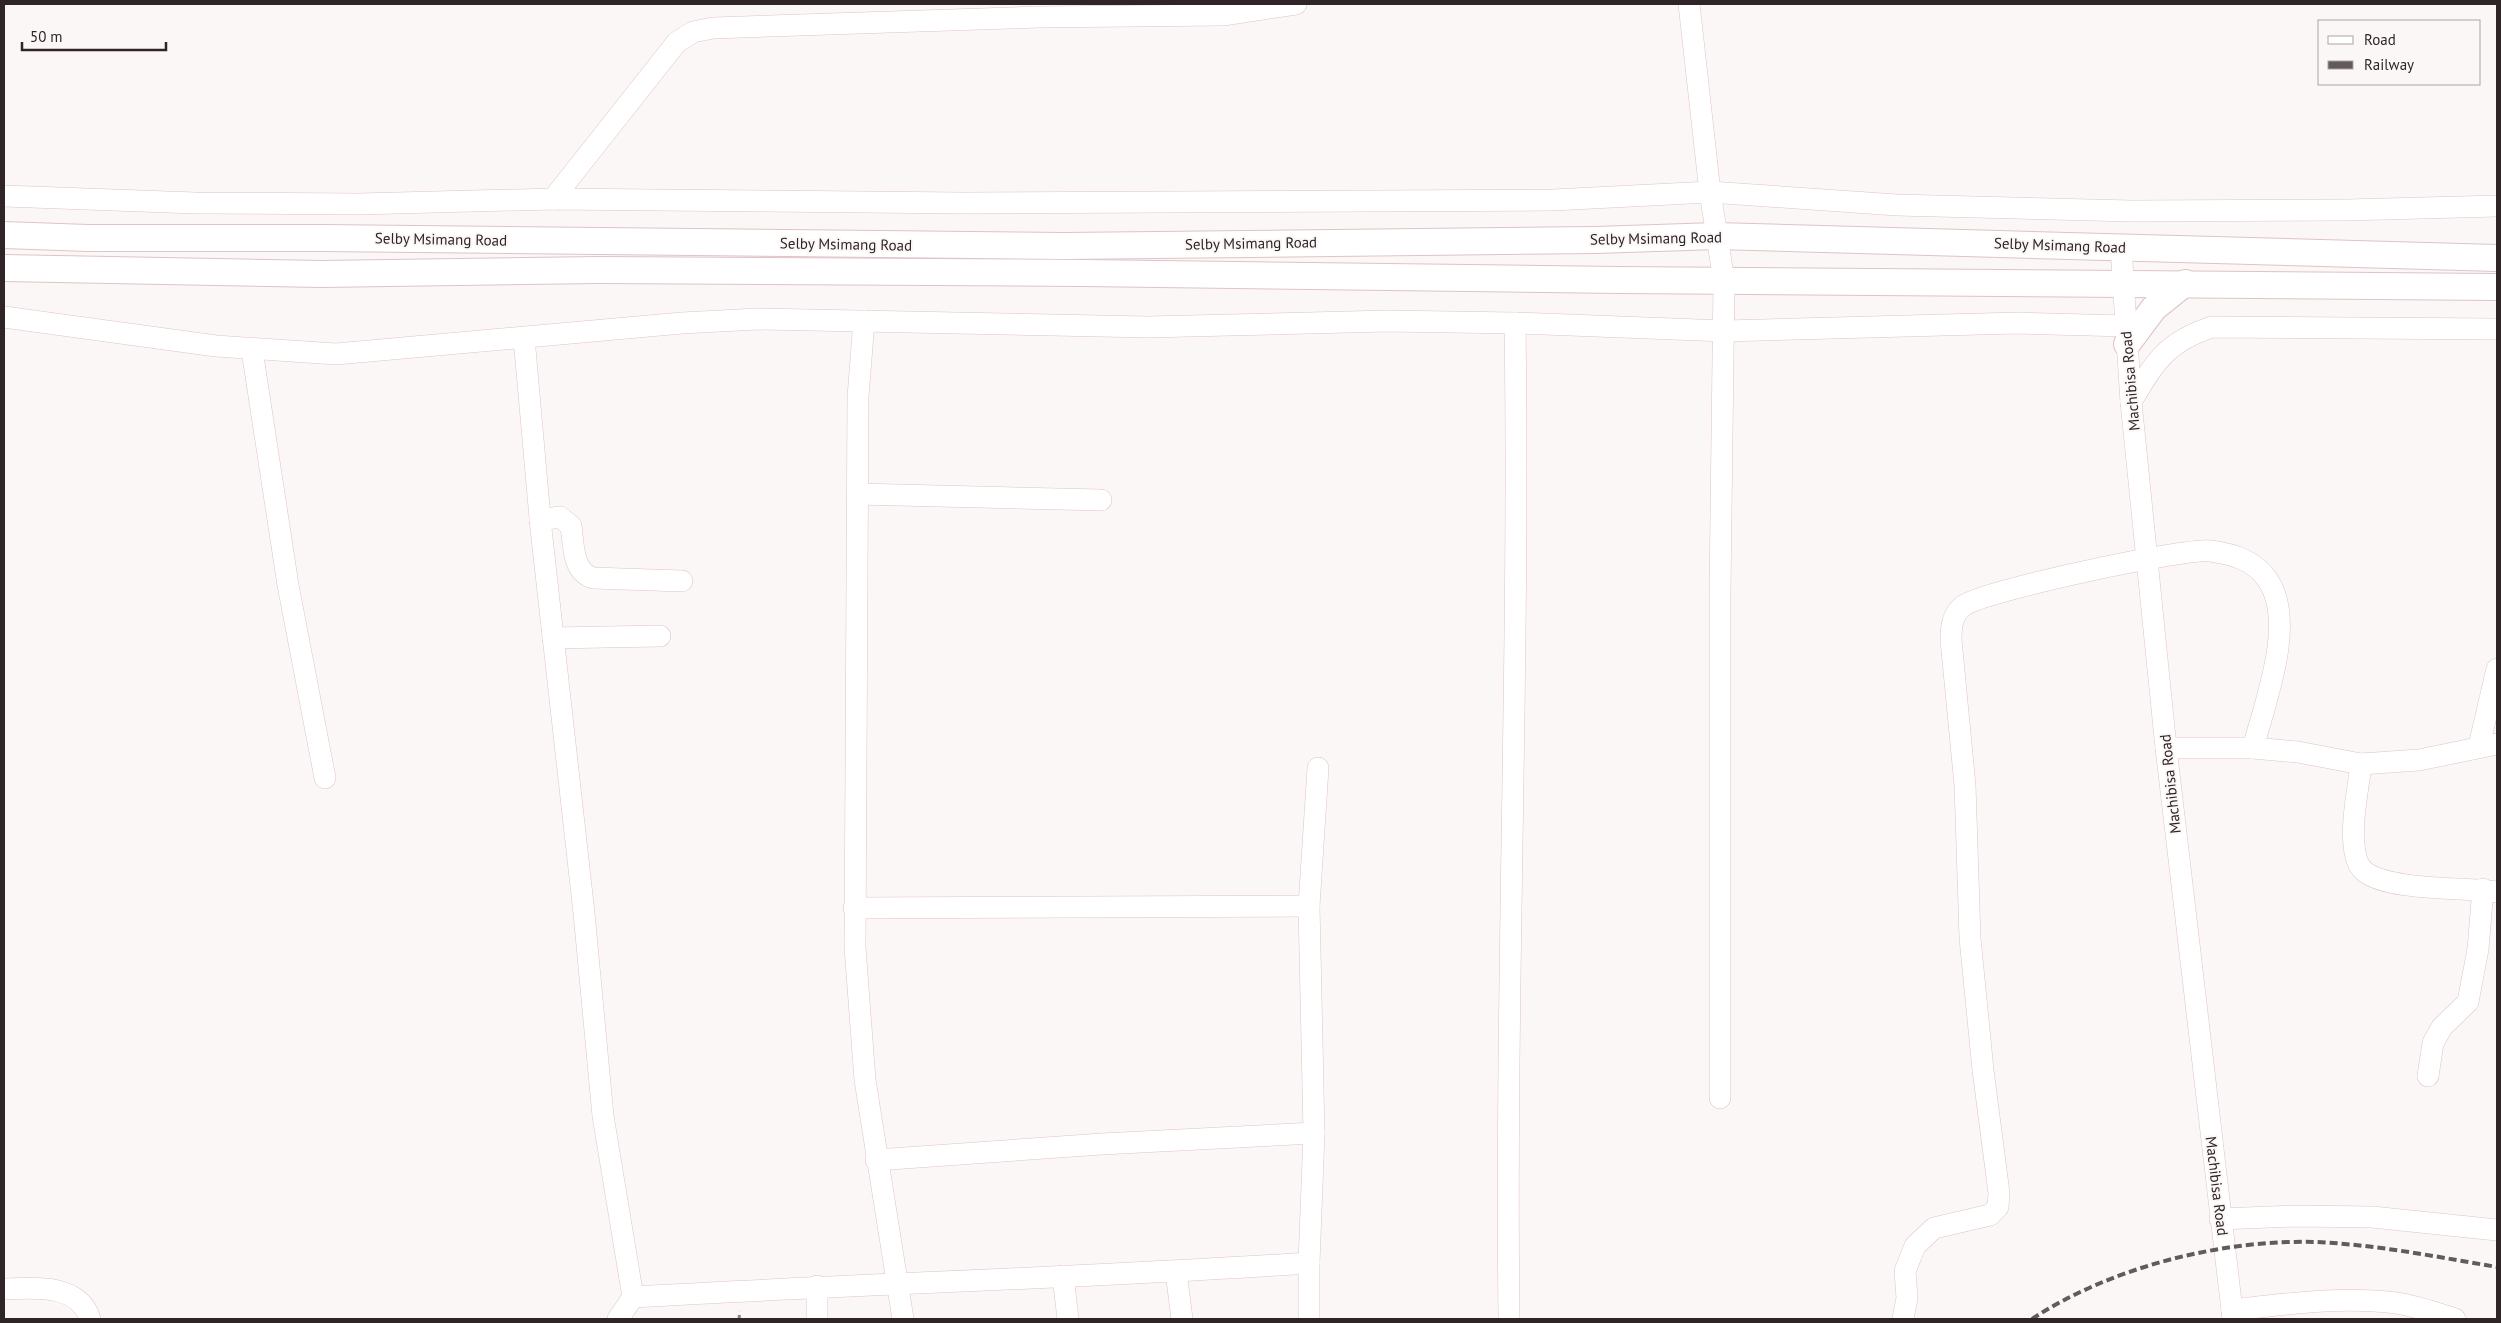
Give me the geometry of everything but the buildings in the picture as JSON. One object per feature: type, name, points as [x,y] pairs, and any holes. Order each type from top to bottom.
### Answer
[{"type":"main road","name":"Selby Msimang Road","points":[[4,235],[88,238],[323,238],[1054,246],[1595,240],[1717,236],[2497,258]]},
{"type":"main road","name":"Selby Msimang Road","points":[[4,268],[321,274],[598,270],[1093,273],[1724,281],[2124,282],[2497,287]]},
{"type":"main road","points":[[2126,335],[2154,308],[2185,283]]},
{"type":"street","points":[[553,199],[656,66],[677,42],[693,32],[713,28],[960,20],[1169,10],[1223,16],[1296,4]]},
{"type":"street","points":[[1688,4],[1710,192],[1724,281],[1725,331],[1720,611],[1720,1098]]},
{"type":"street","points":[[4,196],[195,203],[359,204],[553,199],[962,203],[1553,200],[1710,192],[1898,205],[2131,211],[2347,210],[2497,206]]},
{"type":"street","name":"Machibisa Road","points":[[2121,247],[2131,402],[2146,560],[2220,1219],[2233,1315]]},
{"type":"street","points":[[4,317],[252,350],[336,354],[756,319],[1148,327],[1387,321],[1515,323],[1725,331],[1988,324],[2126,335]]},
{"type":"street","points":[[864,321],[858,397],[858,721],[854,908],[855,947],[865,1080],[876,1160],[903,1319]]},
{"type":"street","points":[[1509,1319],[1512,820],[1517,490],[1515,323]]},
{"type":"street","points":[[2131,402],[2153,365],[2173,344],[2189,334],[2212,327],[2497,329]]},
{"type":"street","points":[[524,338],[540,520],[584,913],[603,1116],[633,1297],[618,1319]]},
{"type":"street","points":[[252,350],[288,585],[324,778]]},
{"type":"street","points":[[858,494],[1101,500]]},
{"type":"street","points":[[540,520],[560,517],[571,526],[577,568],[584,575],[593,578],[682,581]]},
{"type":"street","points":[[1903,1319],[1907,1298],[1905,1271],[1914,1246],[1934,1228],[1990,1215],[1998,1207],[1999,1193],[1983,1070],[1970,938],[1965,785],[1951,627],[1956,613],[1965,605],[1992,594],[2146,560],[2191,551],[2209,551],[2234,555],[2253,564],[2266,578],[2274,592],[2280,611],[2274,669],[2253,748]]},
{"type":"street","points":[[553,638],[660,636]]},
{"type":"street","points":[[2166,748],[2253,748],[2298,752],[2361,764],[2419,760],[2488,745],[2497,669]]},
{"type":"street","points":[[2361,764],[2354,842],[2359,865],[2365,872],[2377,879],[2401,884],[2490,890],[2468,1002],[2442,1027],[2433,1043],[2428,1076]]},
{"type":"street","points":[[1310,1319],[1309,1263],[1314,1133],[1309,906],[1318,768]]},
{"type":"street","points":[[854,908],[1309,906]]},
{"type":"street","points":[[876,1160],[1102,1144],[1314,1133]]},
{"type":"street","points":[[2220,1219],[2296,1216],[2372,1217],[2497,1230]]},
{"type":"street","points":[[633,1297],[817,1286],[1176,1272],[1309,1263]]},
{"type":"street","points":[[1176,1272],[1182,1319]]},
{"type":"street","points":[[1063,1276],[1068,1319]]},
{"type":"street","points":[[817,1286],[818,1319]]},
{"type":"street","points":[[4,1289],[44,1288],[61,1292],[74,1298],[90,1319]]},
{"type":"street","points":[[2233,1315],[2325,1300],[2360,1300],[2397,1303],[2455,1319]]},
{"type":"railway","points":[[2032,1319],[2063,1301],[2132,1271],[2206,1251],[2244,1245],[2317,1242],[2408,1252],[2497,1267]]}]
